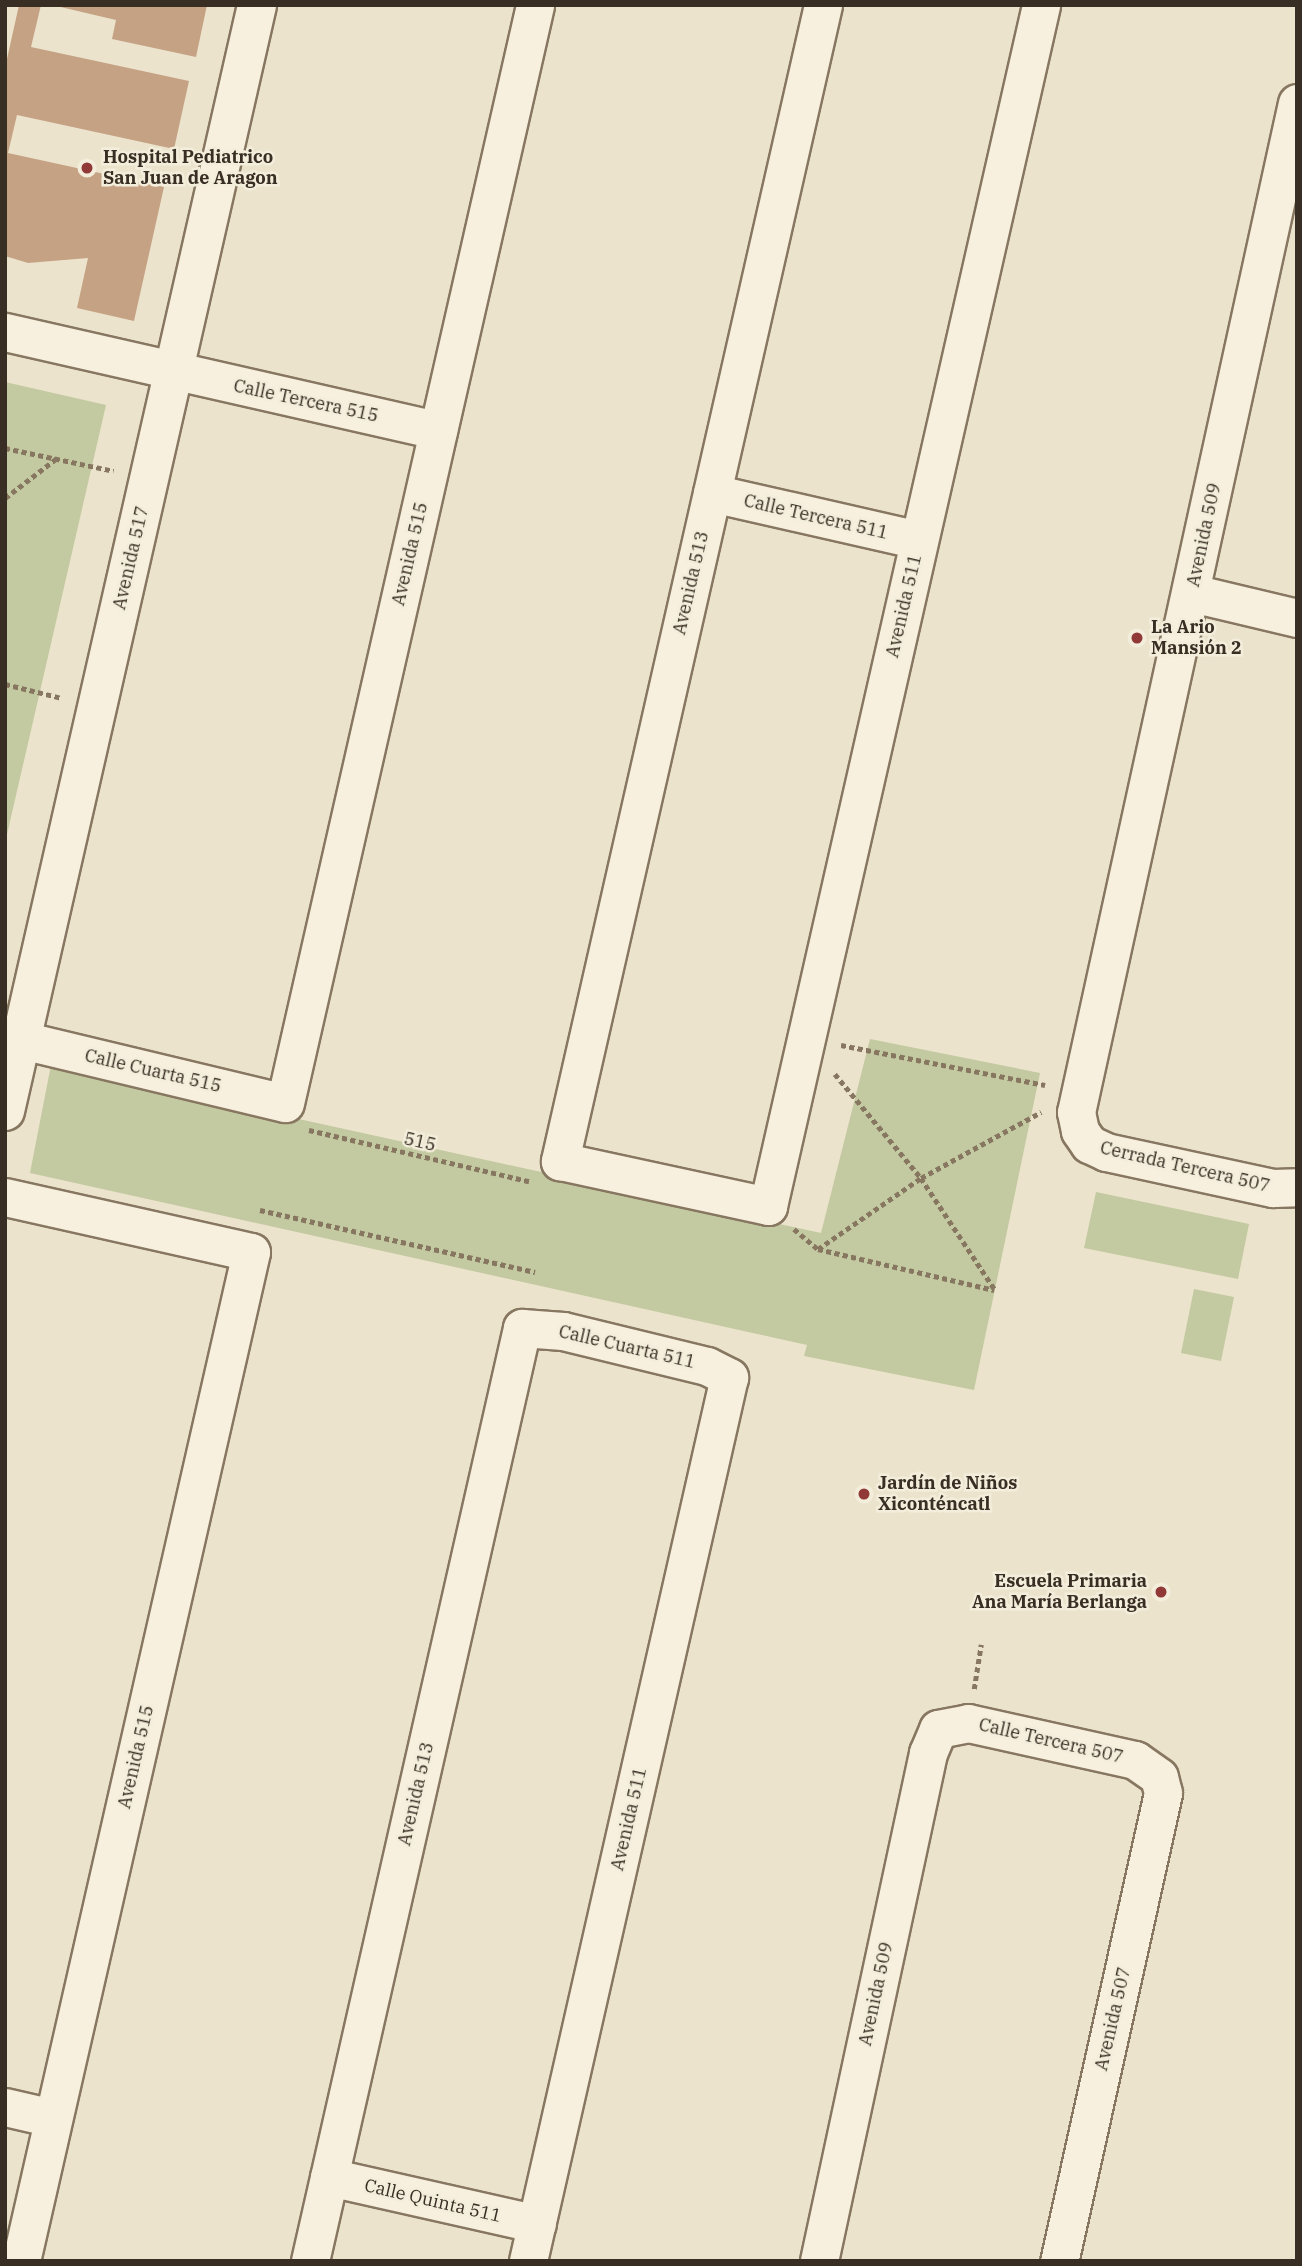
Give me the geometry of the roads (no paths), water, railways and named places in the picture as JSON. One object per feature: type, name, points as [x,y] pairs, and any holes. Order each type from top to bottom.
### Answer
[{"type":"street","name":"Avenida 517","points":[[5,1111],[257,5]]},
{"type":"street","name":"Avenida 515","points":[[295,1116],[438,430],[535,5]]},
{"type":"street","name":"Avenida 513","points":[[768,1206],[550,1173],[712,493],[823,5]]},
{"type":"street","name":"Avenida 511","points":[[768,1206],[1041,5]]},
{"type":"street","name":"Avenida 509","points":[[1080,1131],[1078,1091],[1192,593],[1297,103]]},
{"type":"street","name":"Calle Tercera 515","points":[[5,332],[438,430]]},
{"type":"street","name":"Calle Tercera 511","points":[[712,493],[919,540]]},
{"type":"street","points":[[1192,593],[1297,618]]},
{"type":"street","name":"Calle Cuarta 515","points":[[22,1040],[295,1116]]},
{"type":"street","name":"Cerrada Tercera 507","points":[[1080,1131],[1089,1144],[1106,1152],[1273,1188],[1297,1187]]},
{"type":"street","name":"Avenida 515","points":[[5,1198],[251,1252],[21,2261]]},
{"type":"street","name":"Avenida 513","points":[[310,2261],[522,1328]]},
{"type":"street","name":"Calle Cuarta 511","points":[[522,1328],[563,1331],[707,1366],[729,1377]]},
{"type":"street","name":"Avenida 511","points":[[528,2261],[729,1377]]},
{"type":"street","name":"Avenida 509","points":[[819,2261],[928,1753],[953,1726]]},
{"type":"street","name":"Calle Tercera 507","points":[[953,1726],[1135,1760],[1159,1777]]},
{"type":"street","name":"Avenida 507","points":[[1059,2261],[1160,1809],[1159,1777]]},
{"type":"street","points":[[5,2107],[53,2118]]},
{"type":"street","name":"Calle Quinta 511","points":[[329,2177],[537,2224]]},
{"type":"place","name":"Hospital Pediatrico San Juan de Aragon","points":[[87,168]]},
{"type":"place","name":"La Ario Mansión 2","points":[[1137,638]]},
{"type":"place","name":"Jardín de Niños Xiconténcatl","points":[[864,1494]]},
{"type":"place","name":"Escuela Primaria Ana María Berlanga","points":[[1161,1592]]}]
